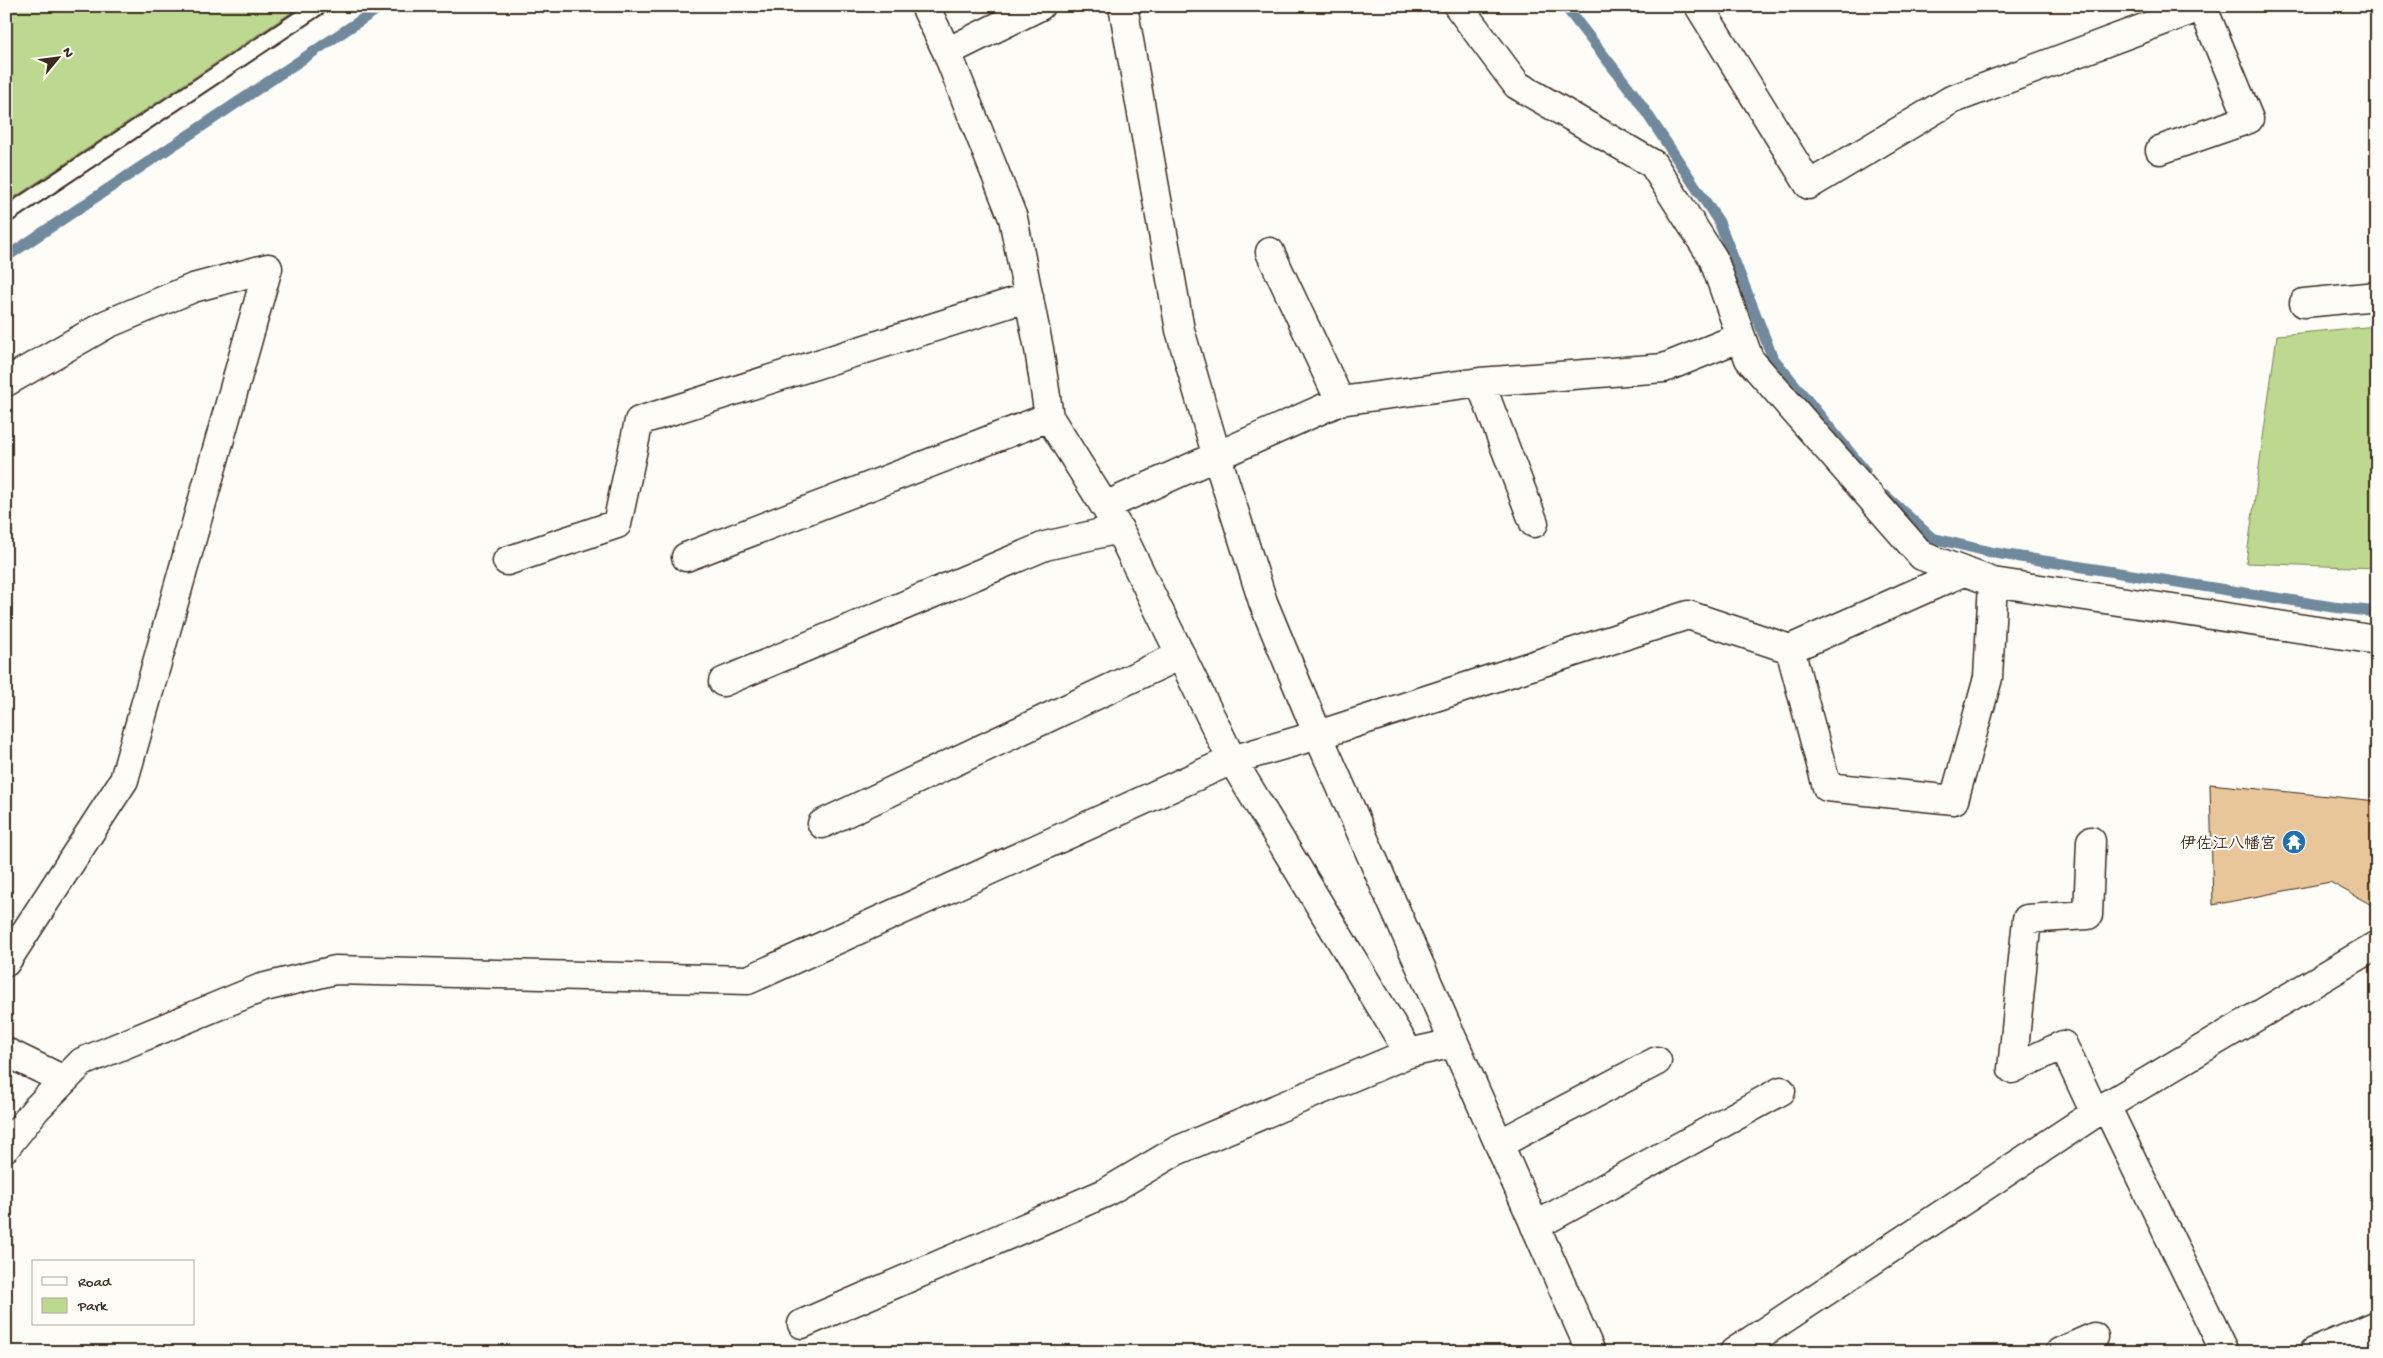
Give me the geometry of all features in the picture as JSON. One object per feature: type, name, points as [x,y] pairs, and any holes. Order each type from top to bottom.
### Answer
[{"type":"street","points":[[925,6],[947,52],[1013,218],[1039,349],[1048,417],[1119,529],[1232,760],[1409,1053]]},
{"type":"street","points":[[947,52],[1040,6]]},
{"type":"street","points":[[1123,6],[1180,330],[1217,457],[1263,602],[1318,736],[1591,1352]]},
{"type":"street","points":[[1458,6],[1517,85],[1653,164],[1713,258],[1749,359],[1922,556],[1993,582],[2377,640]]},
{"type":"street","points":[[1699,6],[1809,185],[1951,100],[2203,7],[2249,119],[2160,150]]},
{"type":"street","points":[[1270,252],[1340,401]]},
{"type":"street","points":[[6,382],[107,324],[193,288],[268,268],[124,780],[6,962]]},
{"type":"street","points":[[2304,303],[2377,296]]},
{"type":"street","points":[[508,561],[617,524],[638,420],[1028,297]]},
{"type":"street","points":[[1105,506],[1340,401],[1480,382],[1664,368],[1741,337]]},
{"type":"street","points":[[1480,382],[1534,523]]},
{"type":"street","points":[[686,557],[1048,417]]},
{"type":"street","points":[[723,682],[1045,546],[1119,529]]},
{"type":"street","points":[[6,1147],[36,1109],[82,1062],[261,988],[335,970],[748,980],[1232,760],[1318,736],[1688,614],[1790,649],[1963,572]]},
{"type":"street","points":[[1790,649],[1827,787],[1954,800],[1988,678],[1993,582]]},
{"type":"street","points":[[822,824],[1181,655]]},
{"type":"street","points":[[2091,840],[2088,915],[2027,919],[2012,1069],[2063,1046],[2100,1110],[2226,1352]]},
{"type":"street","points":[[1734,1352],[2100,1110],[2377,945]]},
{"type":"street","points":[[802,1324],[1105,1193],[1176,1151],[1409,1053],[1454,1043]]},
{"type":"street","points":[[6,1052],[64,1080]]},
{"type":"street","points":[[1499,1144],[1657,1061]]},
{"type":"street","points":[[1535,1226],[1781,1091]]},
{"type":"street","points":[[2314,1352],[2377,1325]]},
{"type":"street","points":[[2060,1352],[2094,1337]]},
{"type":"lane","points":[[6,215],[319,6]]},
{"type":"green space","points":[[6,6],[301,6],[6,203]]},
{"type":"green space","points":[[2377,326],[2377,568],[2246,563],[2277,335]]},
{"type":"building","name":"伊佐江八幡宮","points":[[2210,784],[2377,801],[2377,908],[2330,882],[2213,905]]},
{"type":"waterway","points":[[6,257],[382,6]]},
{"type":"waterway","points":[[1565,6],[1636,97],[1719,222],[1773,358],[1865,471]]},
{"type":"waterway","points":[[1886,496],[1932,538],[1995,553],[2333,607],[2377,612]]},
{"type":"place","name":"伊佐江八幡宮","points":[[2294,842]]}]
